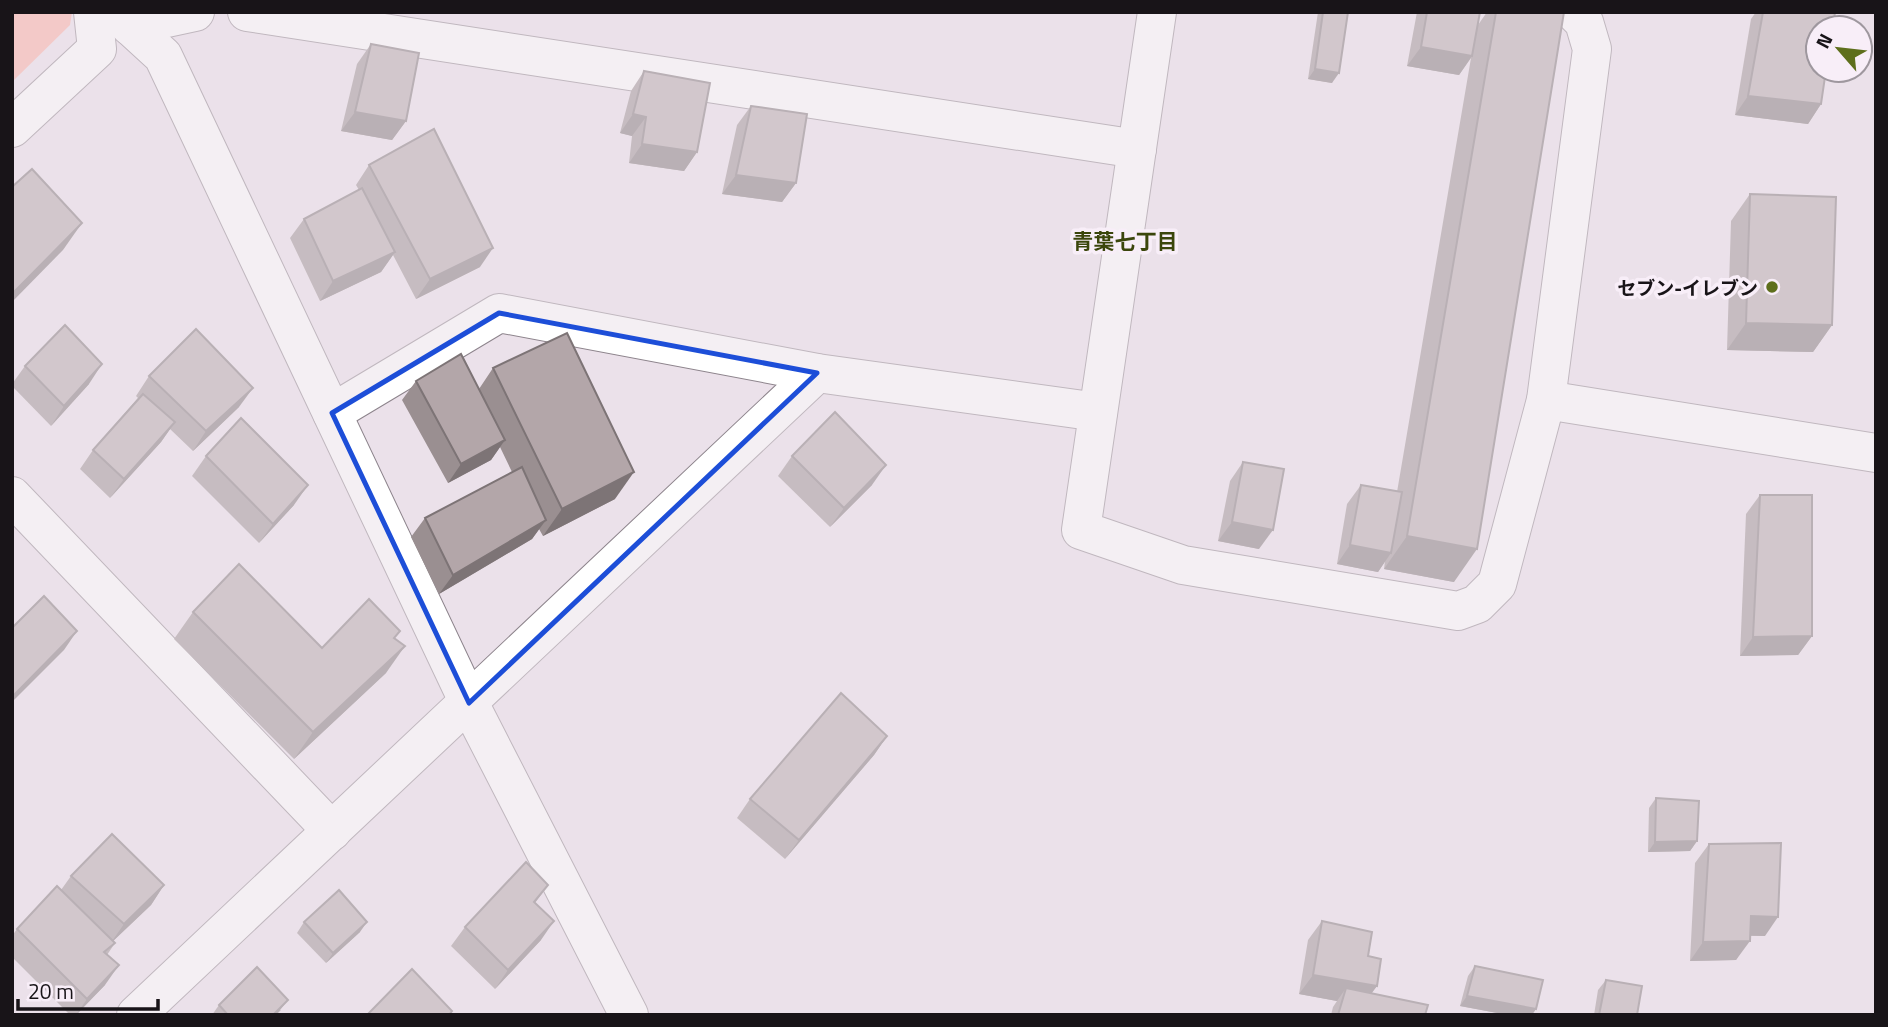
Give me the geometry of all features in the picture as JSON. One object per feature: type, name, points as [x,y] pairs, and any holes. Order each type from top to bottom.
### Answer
[{"type":"street","points":[[12,128],[97,49],[93,12]]},
{"type":"street","points":[[123,19],[195,12]]},
{"type":"street","points":[[247,12],[1137,149]]},
{"type":"street","points":[[1157,12],[1081,530],[1182,565],[1458,611],[1477,604],[1497,584],[1546,400],[1592,49],[1584,22],[1574,12]]},
{"type":"street","points":[[123,19],[163,56],[469,703],[629,1015]]},
{"type":"street","points":[[332,412],[499,313],[817,373],[1098,412]]},
{"type":"street","points":[[136,1015],[817,373]]},
{"type":"street","points":[[1546,400],[1876,453]]},
{"type":"street","points":[[12,496],[332,831]]},
{"type":"highlighted area","points":[[499,313],[817,373],[469,703],[332,413]]},
{"type":"shaded area","points":[[16,12],[72,12],[70,25],[12,82],[12,16]]},
{"type":"building","points":[[1323,12],[1348,12],[1339,73],[1315,69]]},
{"type":"building","points":[[1427,12],[1480,12],[1472,56],[1421,47]]},
{"type":"building","points":[[1496,12],[1564,12],[1477,549],[1407,536]]},
{"type":"building","points":[[1763,12],[1835,12],[1804,14],[1804,84],[1824,84],[1821,104],[1748,96]]},
{"type":"building","points":[[371,44],[419,53],[406,121],[355,112]]},
{"type":"building","points":[[644,71],[710,83],[697,152],[642,144],[646,117],[633,114]]},
{"type":"building","points":[[751,106],[807,114],[796,183],[736,175]]},
{"type":"building","points":[[434,129],[493,248],[430,279],[369,165]]},
{"type":"building","points":[[32,169],[82,223],[12,294],[12,187]]},
{"type":"building","points":[[362,188],[395,252],[333,281],[304,219]]},
{"type":"building","name":"セブン-イレブン","points":[[1750,194],[1836,197],[1832,325],[1746,323]]},
{"type":"building","points":[[65,325],[102,364],[64,406],[25,366]]},
{"type":"building","points":[[196,329],[253,388],[206,431],[149,376]]},
{"type":"building","points":[[567,333],[634,472],[562,509],[493,368]]},
{"type":"building","points":[[461,354],[505,440],[461,464],[416,381]]},
{"type":"building","points":[[143,394],[175,422],[124,479],[93,450]]},
{"type":"building","points":[[835,412],[886,465],[844,508],[792,456]]},
{"type":"building","points":[[241,418],[308,485],[273,524],[206,456]]},
{"type":"building","points":[[1243,462],[1284,469],[1273,530],[1232,522]]},
{"type":"building","points":[[522,467],[546,520],[453,575],[425,518]]},
{"type":"building","points":[[1361,485],[1402,492],[1391,553],[1350,545]]},
{"type":"building","points":[[1760,495],[1812,495],[1812,636],[1753,637]]},
{"type":"building","points":[[239,564],[322,648],[369,599],[400,631],[394,638],[405,646],[313,732],[193,612]]},
{"type":"building","points":[[44,596],[77,631],[13,696],[12,628]]},
{"type":"building","points":[[841,693],[887,736],[799,840],[750,799]]},
{"type":"building","points":[[1656,798],[1699,801],[1697,841],[1655,842]]},
{"type":"building","points":[[112,834],[164,885],[124,924],[71,876]]},
{"type":"building","points":[[1781,843],[1778,917],[1751,916],[1750,941],[1703,942],[1709,844]]},
{"type":"building","points":[[526,862],[548,885],[534,902],[554,921],[508,970],[465,927]]},
{"type":"building","points":[[57,886],[115,943],[104,952],[119,965],[87,999],[17,929]]},
{"type":"building","points":[[339,890],[367,922],[333,953],[304,922]]},
{"type":"building","points":[[1322,921],[1372,932],[1368,956],[1381,959],[1377,986],[1313,975]]},
{"type":"building","points":[[1475,966],[1543,980],[1536,1009],[1467,996]]},
{"type":"building","points":[[257,967],[288,1000],[273,1015],[228,1015],[219,1005]]},
{"type":"building","points":[[412,969],[452,1011],[449,1015],[367,1015]]},
{"type":"building","points":[[1606,980],[1642,986],[1637,1015],[1599,1015]]},
{"type":"building","points":[[1346,988],[1428,1005],[1425,1015],[1338,1015]]},
{"type":"place","name":"セブン-イレブン","points":[[1772,287]]},
{"type":"district","name":"青葉七丁目","points":[[1125,241]]}]
